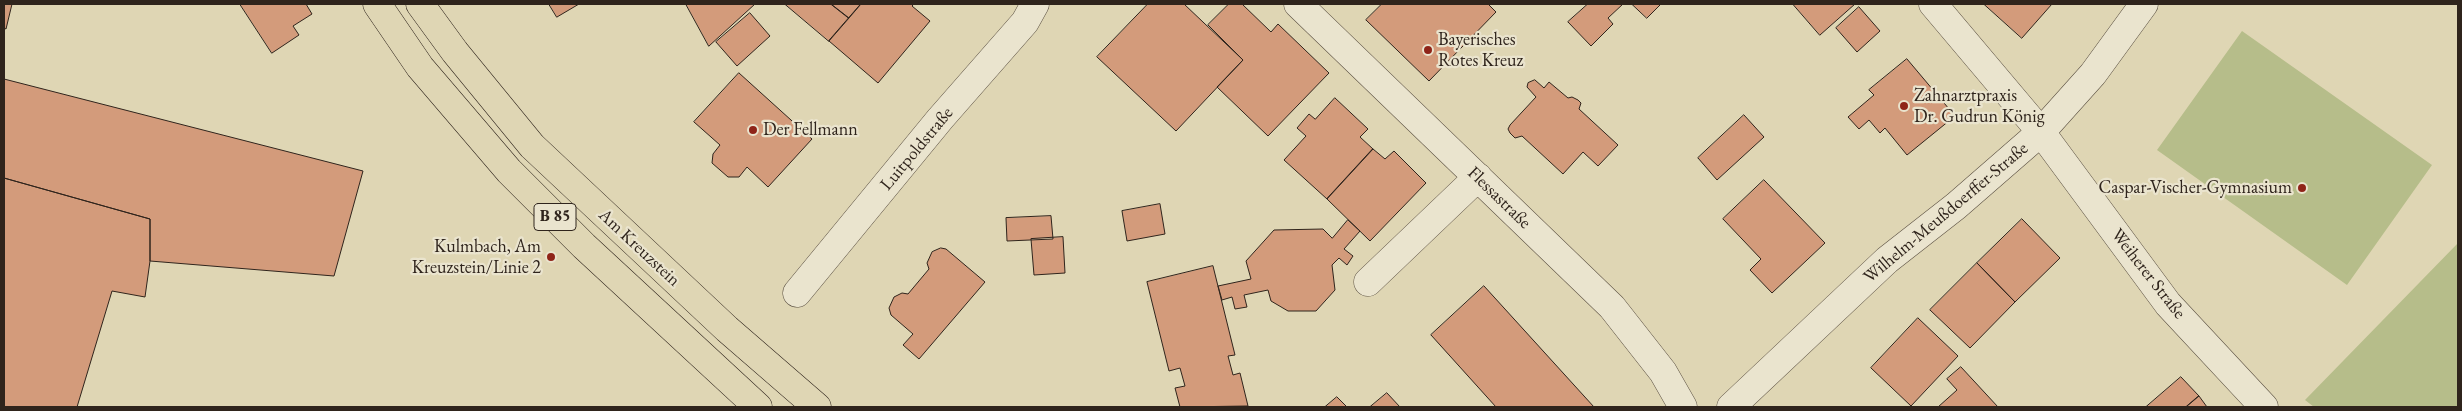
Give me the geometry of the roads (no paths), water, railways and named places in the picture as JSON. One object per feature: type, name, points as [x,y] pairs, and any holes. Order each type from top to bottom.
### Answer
[{"type":"main road","name":"Am Kreuzstein","points":[[377,4],[420,67],[509,171],[584,246],[758,407]]},
{"type":"main road","name":"Am Kreuzstein","points":[[420,4],[454,52],[532,146],[727,329],[817,407]]},
{"type":"street","name":"Luitpoldstraße","points":[[797,293],[940,120],[1025,22],[1035,4]]},
{"type":"street","name":"Flessastraße","points":[[1298,4],[1612,307],[1663,372],[1683,407]]},
{"type":"street","name":"Weiherer Straße","points":[[1933,4],[2042,132],[2168,304],[2264,407]]},
{"type":"street","name":"Wilhelm-Meußdoerffer-Straße","points":[[1732,407],[1887,260],[1956,206],[2042,132],[2093,74],[2144,4]]},
{"type":"street","points":[[1368,282],[1478,177]]},
{"type":"place","name":"Bayerisches Rotes Kreuz","points":[[1428,50]]},
{"type":"place","name":"Zahnarztpraxis Dr. Gudrun König","points":[[1904,106]]},
{"type":"place","name":"Der Fellmann","points":[[753,130]]},
{"type":"place","name":"Caspar-Vischer-Gymnasium","points":[[2302,188]]},
{"type":"place","name":"Kulmbach, Am Kreuzstein/Linie 2","points":[[551,257]]}]
